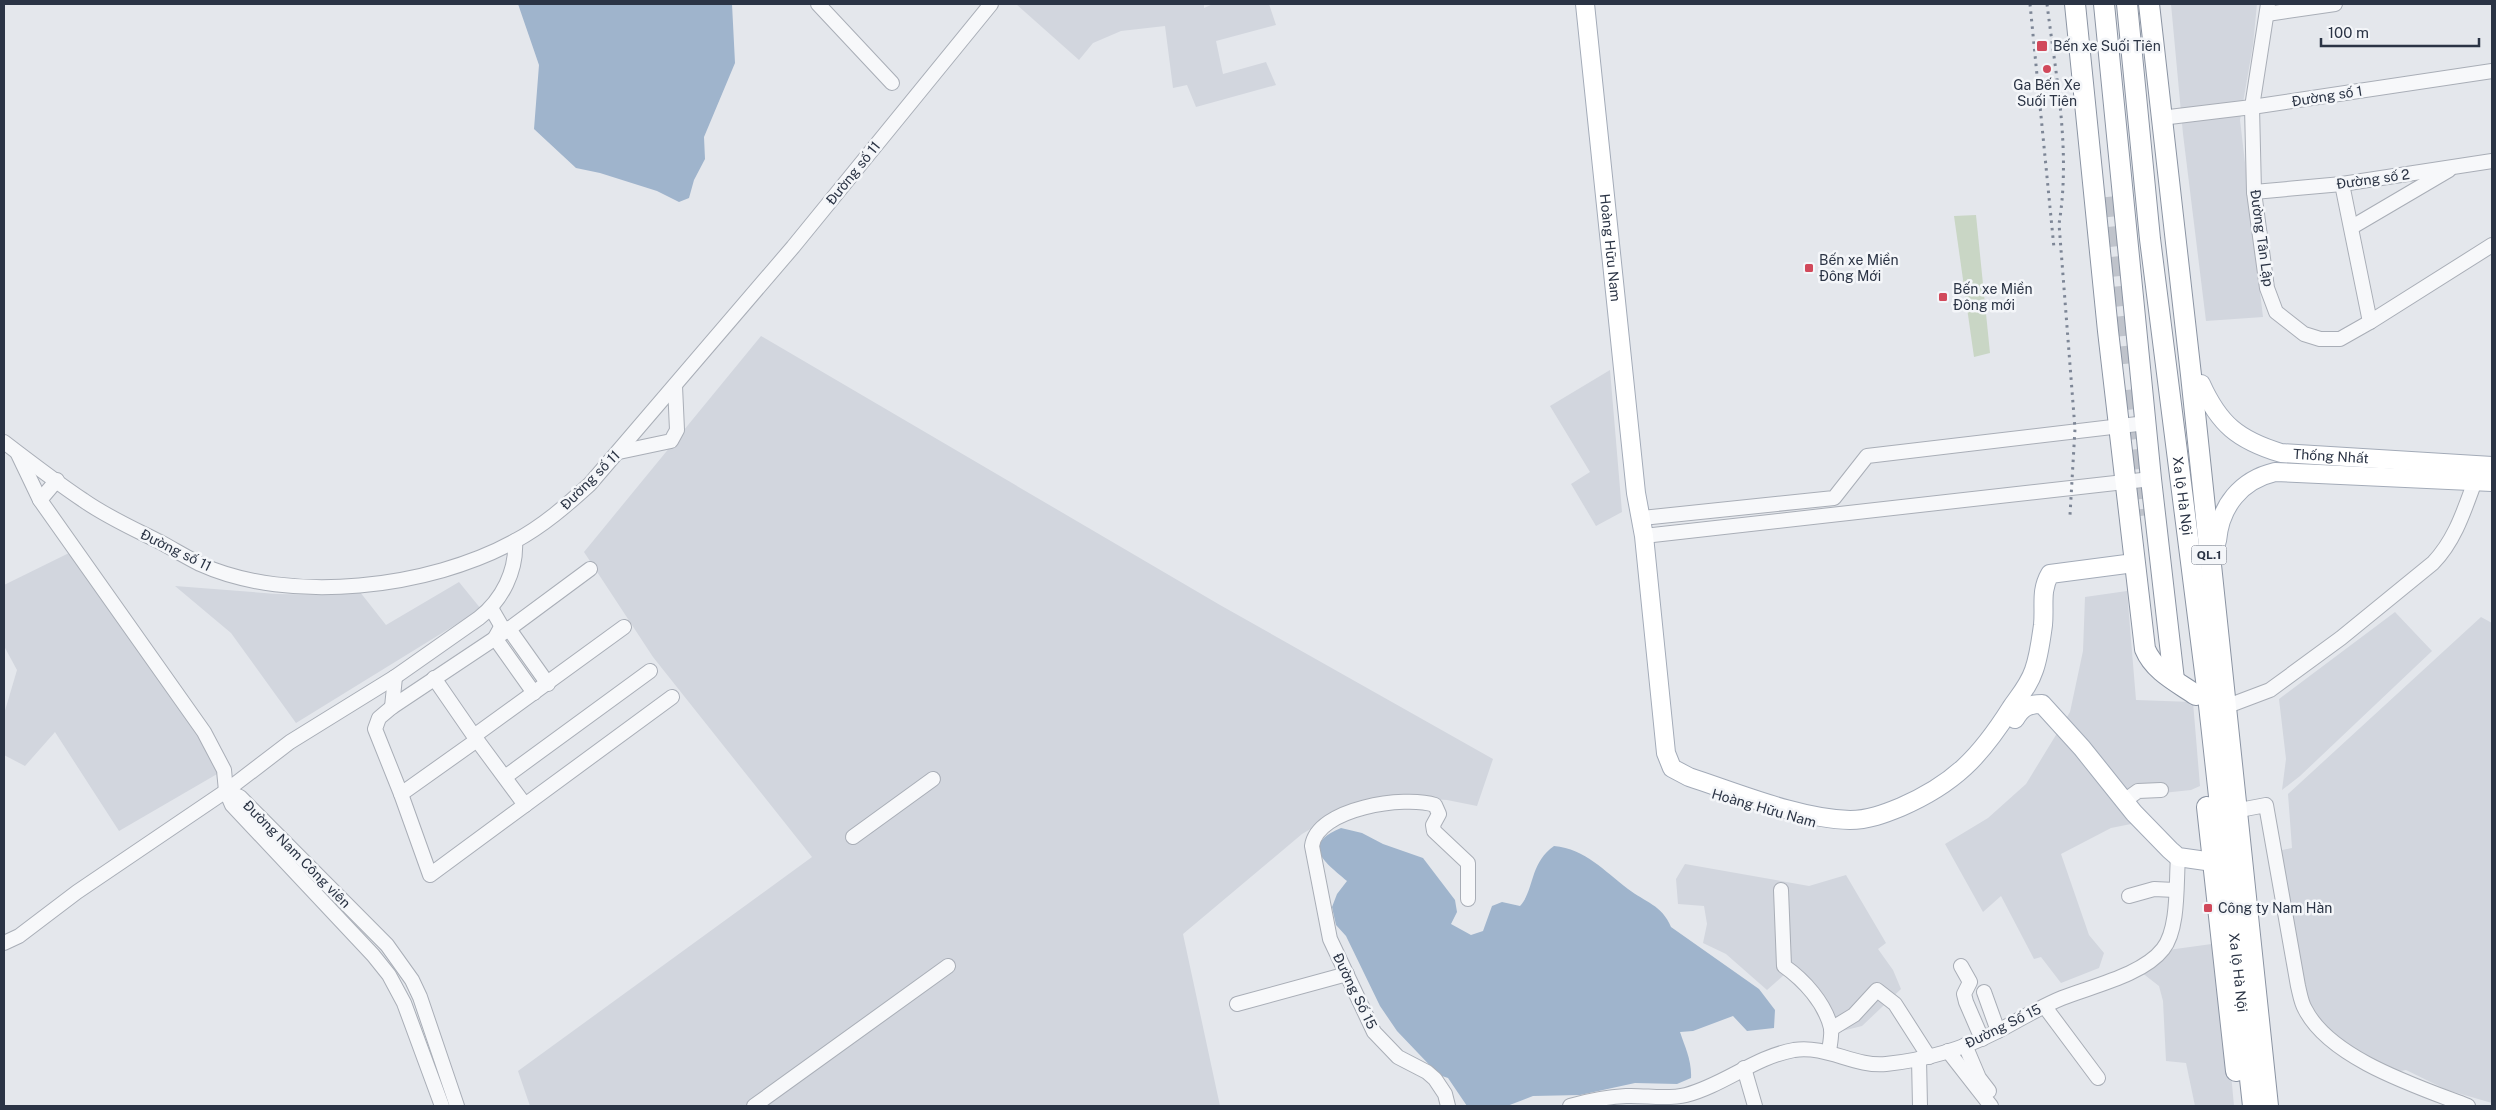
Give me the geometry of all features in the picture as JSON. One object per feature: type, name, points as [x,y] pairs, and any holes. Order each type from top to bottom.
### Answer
[{"type":"highway","points":[[2075,4],[2144,649],[2149,659],[2157,668],[2174,680],[2202,695]]},
{"type":"highway","points":[[2086,4],[2107,197]]},
{"type":"highway","points":[[2104,4],[2151,479],[2174,680]]},
{"type":"highway","name":"Xa lộ Hà Nội","points":[[2127,4],[2150,239],[2226,916],[2253,1106]]},
{"type":"highway","name":"Xa lộ Hà Nội","points":[[2149,4],[2167,117],[2204,457],[2241,810],[2268,1106]]},
{"type":"highway","name":"Xa lộ Hà Nội","points":[[2161,4],[2167,117]]},
{"type":"highway","name":"Xa lộ Hà Nội","points":[[2184,273],[2201,384],[2204,457],[2217,541],[2230,705]]},
{"type":"highway","points":[[2124,364],[2126,390]]},
{"type":"highway","points":[[2140,516],[2157,668]]},
{"type":"highway","name":"Xa lộ Hà Nội","points":[[2241,810],[2277,1106]]},
{"type":"highway","name":"Xa lộ Hà Nội","points":[[2226,916],[2239,1106]]},
{"type":"main road","name":"Hoàng Hữu Nam","points":[[1585,4],[1636,493],[1643,527],[1666,753],[1672,768],[1680,774],[1801,812],[1827,818],[1852,820],[1877,817],[1924,797],[1948,782],[1987,744],[2025,692],[2035,669],[2043,624],[2043,586],[2050,574],[2134,563]]},
{"type":"main road","name":"Thống Nhất","points":[[2201,384],[2218,416],[2235,433],[2257,446],[2294,463],[2484,482]]},
{"type":"main road","name":"Thống Nhất","points":[[2217,541],[2223,512],[2241,488],[2266,474],[2294,463],[2492,466]]},
{"type":"main road","name":"Hoàng Hữu Nam","points":[[1636,493],[1634,519],[1659,754],[1667,774],[1676,780],[1800,821],[1850,827],[1878,824],[1911,811],[1953,788],[1994,749],[2020,711],[2030,704],[2042,704],[2082,748],[2124,801],[2178,857]]},
{"type":"main road","points":[[2178,857],[2220,862]]},
{"type":"street","points":[[818,4],[892,83]]},
{"type":"street","name":"Đường số 11","points":[[4,442],[85,501],[200,564],[230,574],[276,584],[340,587],[419,576],[474,560],[515,541],[564,508],[590,484],[793,247],[992,4]]},
{"type":"street","points":[[2267,9],[2335,4]]},
{"type":"street","name":"Đường Tân Lập","points":[[2267,9],[2252,107],[2254,192],[2267,288],[2276,312],[2304,334],[2320,339],[2340,338],[2370,322],[2492,245]]},
{"type":"street","name":"Đường số 1","points":[[2167,117],[2252,107],[2492,71]]},
{"type":"street","name":"Đường số 2","points":[[2254,192],[2342,184],[2492,161]]},
{"type":"street","points":[[2352,227],[2454,167]]},
{"type":"street","points":[[2342,184],[2370,322]]},
{"type":"street","points":[[619,452],[671,441],[678,430],[675,386]]},
{"type":"street","points":[[1643,527],[1834,498],[1867,456],[2146,423]]},
{"type":"street","points":[[16,451],[40,500],[204,732],[224,770],[226,791]]},
{"type":"street","points":[[1643,527],[2151,479]]},
{"type":"street","points":[[40,500],[56,480]]},
{"type":"street","points":[[2230,705],[2270,690],[2341,638],[2433,563],[2444,551],[2484,482]]},
{"type":"street","points":[[4,943],[18,936],[77,892],[226,791],[290,742],[395,677],[492,608],[514,565],[515,541]]},
{"type":"street","points":[[590,569],[379,718],[374,729],[401,794],[430,875],[672,697]]},
{"type":"street","points":[[492,608],[534,693]]},
{"type":"street","points":[[401,794],[624,627]]},
{"type":"street","points":[[502,631],[548,684]]},
{"type":"street","points":[[504,777],[650,671]]},
{"type":"street","points":[[392,707],[395,677]]},
{"type":"street","points":[[434,678],[525,805]]},
{"type":"street","points":[[853,837],[933,780]]},
{"type":"street","points":[[2124,801],[2138,791],[2161,790]]},
{"type":"street","name":"Đường Nam Công viên","points":[[226,791],[240,797],[267,834],[373,955],[397,988],[442,1106]]},
{"type":"street","name":"Đường Số 15","points":[[1448,1106],[1445,1094],[1435,1079],[1427,1072],[1393,1053],[1374,1032],[1346,974],[1330,939],[1312,846],[1316,832],[1324,825],[1366,807],[1405,802],[1429,803],[1438,809],[1434,831],[1468,863],[1468,899]]},
{"type":"street","points":[[2241,810],[2266,805],[2298,986],[2302,1001],[2312,1018],[2323,1032],[2339,1045],[2369,1064],[2468,1106]]},
{"type":"street","name":"Đường Nam Công viên","points":[[267,834],[387,945],[412,980],[458,1106]]},
{"type":"street","name":"Đường Số 15","points":[[1570,1106],[1625,1096],[1684,1096],[1777,1054],[1794,1050],[1829,1051],[1867,1063],[1884,1064],[1924,1058],[1965,1046],[2059,999],[2133,971],[2159,955],[2165,948],[2173,925],[2178,857]]},
{"type":"street","points":[[2129,896],[2154,889],[2175,890]]},
{"type":"street","points":[[1781,890],[1784,966],[1805,984],[1818,1001],[1831,1029],[1829,1051]]},
{"type":"street","points":[[754,1106],[948,966]]},
{"type":"street","points":[[1961,966],[1970,982],[1964,994],[1966,1002],[1982,1039]]},
{"type":"street","points":[[1237,1004],[1346,974]]},
{"type":"street","points":[[1831,1029],[1854,1015],[1877,990],[1896,1004],[1924,1058],[1920,1106]]},
{"type":"street","points":[[1984,992],[1998,1031]]},
{"type":"street","points":[[2045,1007],[2098,1078]]},
{"type":"street","points":[[1965,1046],[1991,1100]]},
{"type":"street","points":[[1948,1051],[1991,1100]]},
{"type":"street","points":[[1744,1068],[1755,1106]]},
{"type":"shaded area","points":[[1016,4],[1204,4],[1204,8],[1213,4],[1269,4],[1276,25],[1216,41],[1223,74],[1266,62],[1276,85],[1196,107],[1187,85],[1173,88],[1165,26],[1121,31],[1093,43],[1079,60]]},
{"type":"shaded area","points":[[2171,4],[2257,4],[2253,45],[2240,120],[2263,317],[2206,321],[2183,134]]},
{"type":"shaded area","points":[[761,336],[1220,605],[1493,759],[1477,806],[1447,800],[1402,797],[1319,824],[1302,834],[1183,934],[1220,1106],[530,1106],[518,1071],[812,857],[653,657],[584,552]]},
{"type":"shaded area","points":[[1610,370],[1622,512],[1596,526],[1571,484],[1590,472],[1550,406]]},
{"type":"shaded area","points":[[69,553],[224,770],[119,831],[55,732],[25,766],[4,755],[4,714],[17,670],[4,646],[4,585]]},
{"type":"shaded area","points":[[459,582],[481,609],[296,723],[231,633],[175,586],[277,594],[333,595],[360,592],[386,625]]},
{"type":"shaded area","points":[[2127,591],[2136,700],[2193,702],[2200,786],[2191,790],[2144,795],[2136,799],[2146,821],[2111,828],[2061,854],[2089,935],[2104,953],[2099,968],[2061,983],[2041,957],[2034,959],[2001,896],[1983,912],[1945,844],[1988,818],[2026,784],[2070,712],[2083,651],[2085,597]]},
{"type":"shaded area","points":[[2395,612],[2432,651],[2300,776],[2282,790],[2286,759],[2279,699]]},
{"type":"shaded area","points":[[2481,617],[2492,623],[2492,1103],[2447,1090],[2406,1070],[2395,1072],[2349,1048],[2326,1030],[2312,1012],[2302,991],[2278,851],[2292,848],[2288,794]]},
{"type":"shaded area","points":[[1685,864],[1809,886],[1846,875],[1886,943],[1878,949],[1893,970],[1901,989],[1862,1026],[1838,1032],[1819,1018],[1812,1002],[1784,975],[1767,990],[1726,954],[1703,943],[1707,924],[1704,906],[1678,904],[1676,879]]},
{"type":"shaded area","points":[[2219,943],[2234,1106],[2195,1106],[2186,1063],[2166,1061],[2163,1001],[2159,986],[2141,972],[2168,950]]},
{"type":"green space","points":[[1976,215],[1990,353],[1974,357],[1954,216]]},
{"type":"water","points":[[518,4],[732,4],[735,63],[704,137],[705,159],[694,180],[689,198],[679,202],[657,191],[600,173],[576,168],[534,129],[539,65]]},
{"type":"water","points":[[1341,828],[1362,833],[1383,844],[1423,858],[1455,900],[1457,912],[1451,924],[1471,935],[1483,931],[1492,906],[1502,902],[1520,906],[1528,892],[1536,868],[1546,853],[1554,846],[1576,851],[1658,909],[1671,927],[1759,989],[1775,1010],[1774,1028],[1747,1031],[1733,1016],[1693,1031],[1680,1032],[1689,1060],[1691,1078],[1677,1084],[1635,1083],[1580,1095],[1533,1096],[1507,1106],[1467,1106],[1448,1078],[1439,1075],[1397,1031],[1380,1006],[1346,936],[1336,925],[1332,907],[1337,894],[1347,881],[1325,861],[1320,854],[1319,847],[1321,841],[1328,834]]},
{"type":"tunnel","points":[[2107,197],[2124,364]]},
{"type":"tunnel","points":[[2126,390],[2140,516]]},
{"type":"railway","points":[[2030,4],[2054,248]]},
{"type":"railway","points":[[2047,4],[2063,142],[2062,197],[2059,224],[2075,429],[2070,515]]},
{"type":"place","name":"Bến xe Suối Tiên","points":[[2042,46]]},
{"type":"place","name":"Ga Bến Xe Suối Tiên","points":[[2047,69]]},
{"type":"place","name":"Bến xe Miền Đông Mới","points":[[1809,268]]},
{"type":"place","name":"Bến xe Miền Đông mới","points":[[1943,297]]},
{"type":"place","name":"Công ty Nam Hàn","points":[[2208,908]]}]
